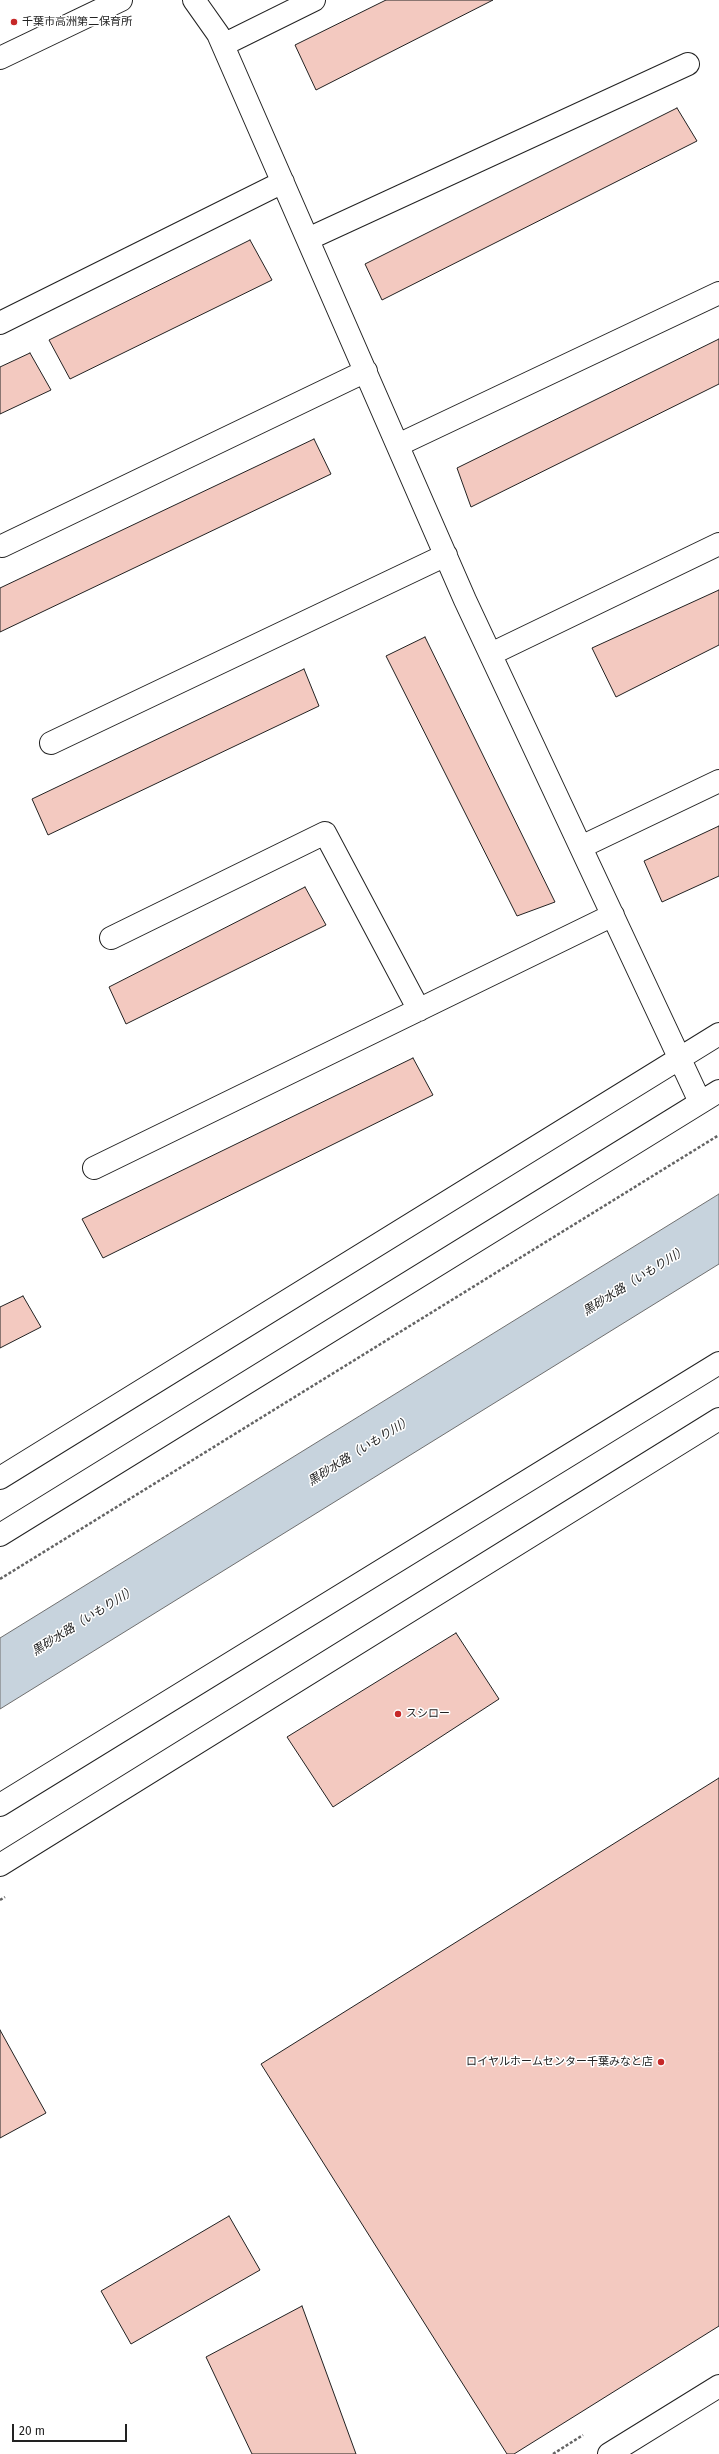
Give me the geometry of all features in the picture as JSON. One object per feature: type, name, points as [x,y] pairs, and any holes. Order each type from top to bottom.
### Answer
[{"type":"street","points":[[0,58],[121,0]]},
{"type":"street","points":[[194,0],[218,34],[446,555],[700,1102]]},
{"type":"street","points":[[223,45],[314,0]]},
{"type":"street","points":[[308,239],[688,64]]},
{"type":"street","points":[[0,323],[283,182]]},
{"type":"street","points":[[398,445],[719,293]]},
{"type":"street","points":[[2,546],[366,371]]},
{"type":"street","points":[[491,654],[719,544]]},
{"type":"street","points":[[51,744],[446,555]]},
{"type":"street","points":[[581,847],[719,781]]},
{"type":"street","points":[[110,938],[325,833],[419,1010]]},
{"type":"street","points":[[94,1168],[613,916]]},
{"type":"street","points":[[0,1478],[719,1034]]},
{"type":"street","points":[[0,1535],[719,1091]]},
{"type":"street","points":[[0,1805],[719,1363]]},
{"type":"street","points":[[0,1865],[719,1419]]},
{"type":"street","points":[[609,2454],[719,2386]]},
{"type":"path","points":[[0,1579],[719,1135]]},
{"type":"water","name":"黒砂水路（いもり川）","points":[[719,1194],[719,1264],[0,1709],[0,1638]]},
{"type":"building","points":[[386,0],[493,0],[316,90],[295,45]]},
{"type":"building","points":[[677,108],[697,141],[382,300],[365,264]]},
{"type":"building","points":[[250,240],[272,280],[70,379],[49,340]]},
{"type":"building","points":[[719,339],[719,384],[471,507],[457,468]]},
{"type":"building","points":[[30,353],[51,390],[0,414],[0,367]]},
{"type":"building","points":[[314,439],[331,474],[0,632],[0,588]]},
{"type":"building","points":[[719,590],[719,645],[616,697],[592,648]]},
{"type":"building","points":[[425,637],[555,902],[517,916],[386,656]]},
{"type":"building","points":[[304,669],[319,706],[48,835],[32,799]]},
{"type":"building","points":[[719,826],[719,876],[662,902],[644,861]]},
{"type":"building","points":[[305,887],[326,925],[126,1024],[109,987]]},
{"type":"building","points":[[413,1058],[433,1095],[103,1258],[82,1219]]},
{"type":"building","points":[[23,1296],[41,1327],[0,1348],[0,1307]]},
{"type":"building","points":[[456,1633],[499,1699],[333,1807],[287,1737]]},
{"type":"building","points":[[719,1778],[719,2326],[514,2454],[507,2454],[261,2064]]},
{"type":"building","points":[[0,2030],[46,2113],[0,2138]]},
{"type":"building","points":[[229,2216],[260,2270],[131,2344],[101,2291]]},
{"type":"building","points":[[302,2306],[356,2454],[252,2454],[206,2357]]},
{"type":"place","name":"千葉市高洲第二保育所","points":[[14,22]]},
{"type":"place","name":"スシロー","points":[[398,1714]]},
{"type":"place","name":"ロイヤルホームセンター千葉みなと店","points":[[661,2062]]}]
